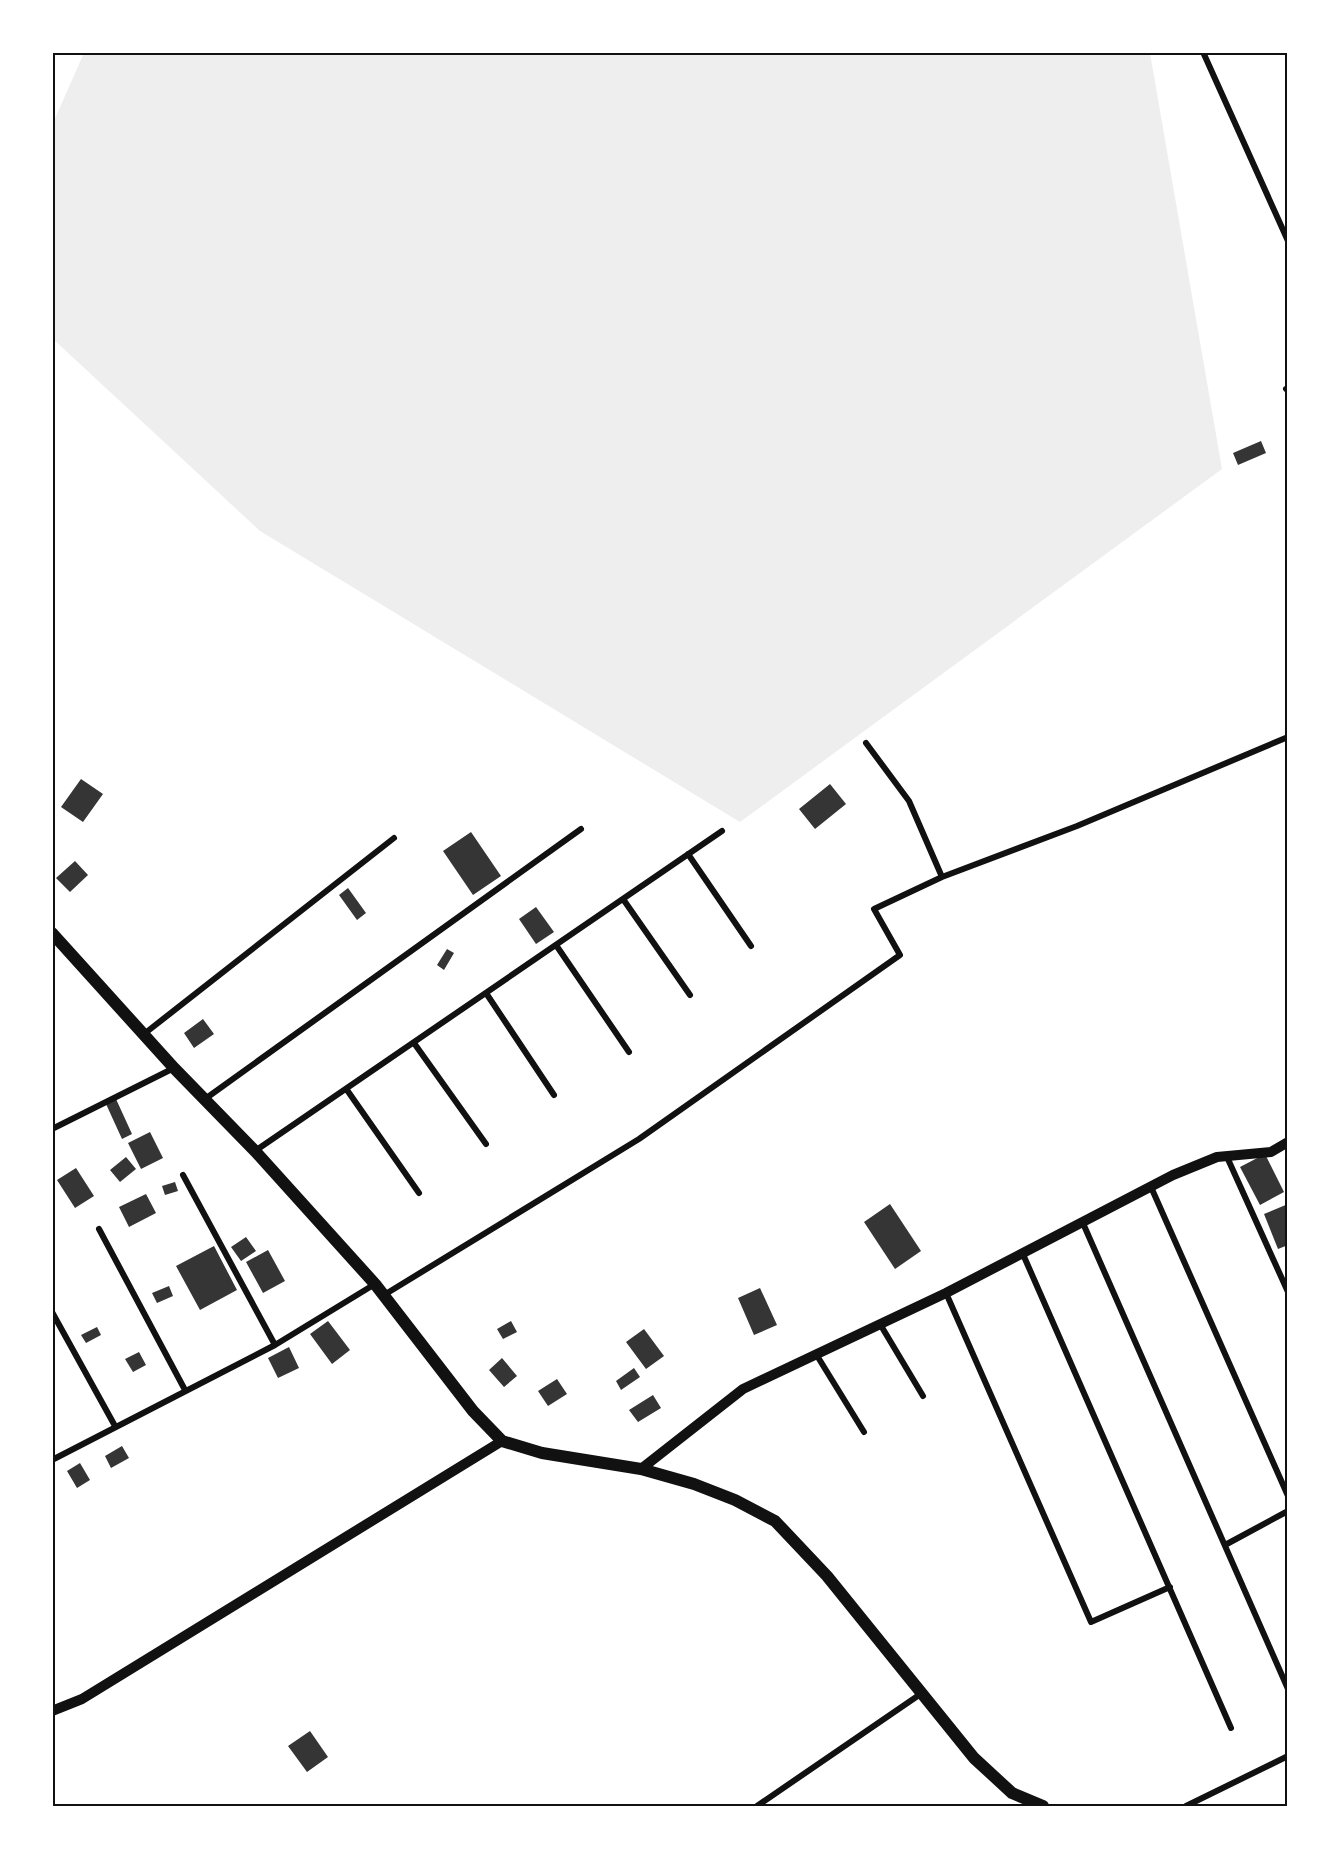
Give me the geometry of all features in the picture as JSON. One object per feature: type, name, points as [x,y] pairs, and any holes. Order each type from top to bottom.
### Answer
[{"type":"main road","points":[[52,933],[174,1068],[255,1151],[384,1294],[473,1411],[502,1442],[542,1453],[642,1469],[694,1484],[735,1500],[775,1521],[827,1576],[974,1758],[1012,1793],[1043,1806]]},
{"type":"street","points":[[1203,52],[1287,242]]},
{"type":"street","points":[[384,1294],[639,1139],[900,955],[874,909],[942,877],[1058,834],[1287,737]]},
{"type":"street","points":[[866,743],[909,801],[942,877]]},
{"type":"street","points":[[205,1099],[580,829]]},
{"type":"street","points":[[255,1151],[722,831]]},
{"type":"street","points":[[144,1034],[394,838]]},
{"type":"street","points":[[688,854],[751,946]]},
{"type":"street","points":[[623,899],[690,995]]},
{"type":"street","points":[[556,945],[629,1052]]},
{"type":"street","points":[[486,993],[554,1095]]},
{"type":"street","points":[[414,1043],[486,1143]]},
{"type":"street","points":[[52,1129],[174,1068]]},
{"type":"street","points":[[347,1090],[419,1193]]},
{"type":"street","points":[[642,1469],[743,1389],[946,1293],[1151,1186],[1217,1157],[1271,1152],[1287,1142]]},
{"type":"street","points":[[1227,1157],[1287,1292]]},
{"type":"street","points":[[183,1175],[275,1345]]},
{"type":"street","points":[[1151,1186],[1287,1496]]},
{"type":"street","points":[[1082,1221],[1226,1545],[1287,1689]]},
{"type":"street","points":[[99,1229],[185,1390]]},
{"type":"street","points":[[1022,1252],[1231,1728]]},
{"type":"street","points":[[52,1460],[114,1426],[275,1345],[375,1284]]},
{"type":"street","points":[[946,1293],[1091,1622],[1170,1587]]},
{"type":"street","points":[[52,1312],[114,1426]]},
{"type":"street","points":[[880,1324],[923,1396]]},
{"type":"street","points":[[816,1353],[864,1432]]},
{"type":"street","points":[[52,1711],[82,1700],[502,1442]]},
{"type":"street","points":[[1226,1545],[1287,1510]]},
{"type":"street","points":[[757,1806],[922,1693]]},
{"type":"street","points":[[1186,1806],[1287,1756]]},
{"type":"shaded area","points":[[84,53],[1150,53],[1222,469],[740,822],[260,531],[53,339],[53,123]]},
{"type":"building","points":[[1261,441],[1266,453],[1238,465],[1233,453]]},
{"type":"building","points":[[81,779],[103,794],[83,822],[61,807]]},
{"type":"building","points":[[830,784],[846,804],[815,829],[799,809]]},
{"type":"building","points":[[471,832],[501,876],[473,895],[443,851]]},
{"type":"building","points":[[75,861],[88,875],[70,892],[56,878]]},
{"type":"building","points":[[348,888],[366,913],[357,920],[339,895]]},
{"type":"building","points":[[536,907],[554,932],[536,944],[519,919]]},
{"type":"building","points":[[447,949],[454,953],[444,970],[437,965]]},
{"type":"building","points":[[203,1019],[214,1034],[194,1048],[184,1033]]},
{"type":"building","points":[[116,1099],[132,1134],[122,1139],[106,1104]]},
{"type":"building","points":[[150,1132],[163,1158],[141,1169],[128,1143]]},
{"type":"building","points":[[1265,1154],[1284,1192],[1260,1205],[1240,1167]]},
{"type":"building","points":[[126,1157],[136,1169],[120,1182],[110,1170]]},
{"type":"building","points":[[76,1168],[94,1196],[75,1208],[57,1180]]},
{"type":"building","points":[[175,1182],[178,1191],[165,1195],[162,1186]]},
{"type":"building","points":[[146,1194],[156,1213],[129,1227],[119,1207]]},
{"type":"building","points":[[890,1204],[921,1251],[895,1269],[864,1222]]},
{"type":"building","points":[[1288,1204],[1288,1245],[1278,1249],[1264,1214]]},
{"type":"building","points":[[246,1237],[256,1251],[241,1261],[231,1247]]},
{"type":"building","points":[[214,1246],[237,1290],[200,1310],[176,1266]]},
{"type":"building","points":[[268,1250],[285,1281],[263,1293],[246,1262]]},
{"type":"building","points":[[169,1286],[173,1296],[157,1303],[152,1293]]},
{"type":"building","points":[[760,1288],[777,1325],[754,1335],[738,1298]]},
{"type":"building","points":[[328,1321],[350,1350],[332,1364],[310,1334]]},
{"type":"building","points":[[511,1321],[517,1332],[503,1339],[497,1329]]},
{"type":"building","points":[[97,1327],[101,1335],[86,1343],[81,1335]]},
{"type":"building","points":[[644,1329],[664,1356],[646,1369],[626,1342]]},
{"type":"building","points":[[289,1347],[299,1368],[278,1378],[268,1358]]},
{"type":"building","points":[[139,1352],[146,1365],[133,1372],[125,1359]]},
{"type":"building","points":[[502,1358],[517,1376],[504,1387],[489,1370]]},
{"type":"building","points":[[634,1368],[640,1377],[621,1390],[616,1381]]},
{"type":"building","points":[[557,1379],[567,1394],[548,1406],[538,1391]]},
{"type":"building","points":[[653,1395],[661,1408],[638,1422],[629,1410]]},
{"type":"building","points":[[122,1446],[129,1458],[111,1468],[105,1456]]},
{"type":"building","points":[[80,1463],[90,1480],[77,1488],[67,1471]]},
{"type":"building","points":[[310,1731],[328,1757],[307,1772],[288,1746]]}]
